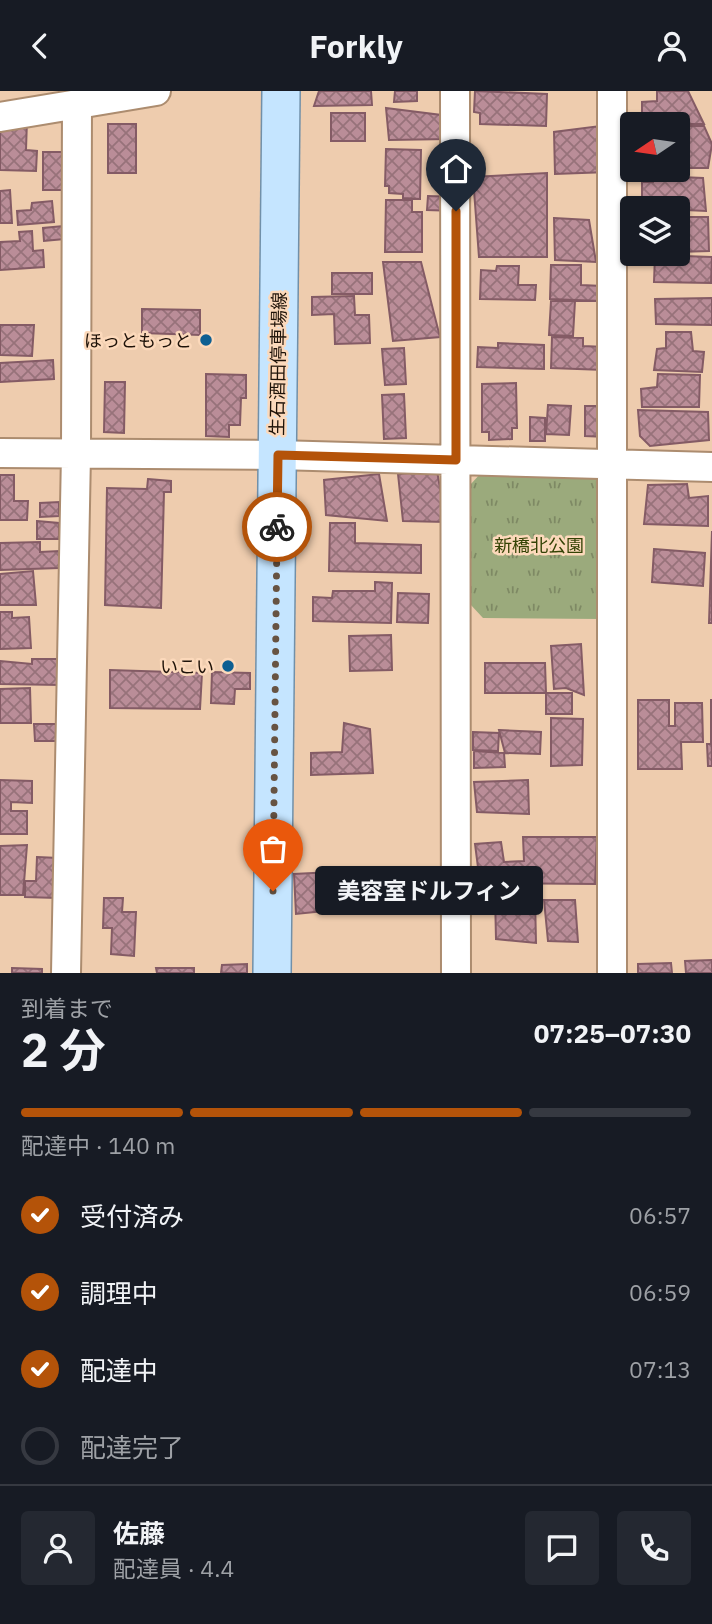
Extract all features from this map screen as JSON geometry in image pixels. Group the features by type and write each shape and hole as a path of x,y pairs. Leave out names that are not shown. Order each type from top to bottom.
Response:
{"main road":[{"name":"生石酒田停車場線","path":"272,973 281,91"}],"street":[{"path":"0,117 156,91"},
{"path":"455,91 456,973"},
{"path":"612,91 612,973"},
{"path":"66,973 76,454 77,104"},
{"path":"0,453 278,455 712,467"}],"green space":[{"name":"新橋北公園","path":"481,473 601,475 600,619 483,618 470,604 470,485"}],"building":[{"path":"319,91 371,91 372,105 314,106"},
{"path":"395,91 417,91 417,101 394,102"},
{"path":"475,91 547,94 546,126 480,124 480,113 474,112"},
{"path":"657,91 688,91 704,124 690,124 690,112 642,112 642,102 657,101"},
{"path":"386,108 449,116 449,139 389,140"},
{"path":"331,113 365,113 365,141 331,141"},
{"path":"0,120 27,120 26,150 37,151 36,171 0,170"},
{"path":"108,124 136,124 136,173 108,173"},
{"path":"600,126 608,172 555,174 554,132"},
{"path":"690,126 704,126 712,144 708,168 690,168"},
{"path":"386,149 421,150 420,199 403,198 403,194 389,193 389,186 385,186"},
{"path":"43,152 64,152 64,190 43,190"},
{"path":"547,173 547,257 479,257 473,177"},
{"path":"690,177 703,178 706,211 690,210 690,196 642,196 642,182 690,182"},
{"path":"10,190 12,223 0,223 0,191"},
{"path":"428,196 456,197 456,211 427,210"},
{"path":"386,200 412,200 412,212 422,212 422,252 385,252"},
{"path":"52,201 54,222 18,225 17,211 31,210 32,203"},
{"path":"690,217 708,217 709,251 690,252"},
{"path":"554,218 589,220 596,262 555,260"},
{"path":"63,226 64,239 44,241 43,228"},
{"path":"32,231 33,251 43,250 44,267 0,270 0,242 20,241 19,232"},
{"path":"690,256 712,257 711,283 654,282 655,266 690,266"},
{"path":"383,262 421,262 440,337 393,341"},
{"path":"551,265 581,265 581,285 602,286 601,301 550,299"},
{"path":"497,266 519,266 518,285 536,285 535,300 480,299 481,270 496,271"},
{"path":"332,273 372,273 372,294 332,294"},
{"path":"354,296 355,315 369,315 370,343 335,344 334,314 312,315 312,297"},
{"path":"712,298 712,325 656,324 655,299"},
{"path":"551,301 575,301 573,336 549,335"},
{"path":"142,309 200,310 200,335 142,333"},
{"path":"0,325 34,325 32,356 0,355"},
{"path":"666,332 691,332 693,351 704,352 702,372 654,370 657,349 666,348"},
{"path":"552,337 583,338 583,346 605,347 604,370 551,368"},
{"path":"498,343 544,345 544,369 477,367 478,347 498,348"},
{"path":"404,348 406,384 385,385 382,349"},
{"path":"53,360 54,379 0,382 0,363"},
{"path":"206,374 246,375 246,398 241,398 240,425 229,425 229,437 206,436"},
{"path":"658,374 700,375 699,407 642,407 641,389 657,387"},
{"path":"105,382 125,382 124,433 104,432"},
{"path":"516,383 517,428 512,428 512,439 489,440 489,432 482,432 482,384"},
{"path":"404,394 406,438 384,439 382,395"},
{"path":"548,405 571,406 569,435 546,434"},
{"path":"585,406 607,406 607,437 585,436"},
{"path":"638,410 708,412 709,440 650,446 640,436"},
{"path":"530,417 545,418 545,441 530,441"},
{"path":"437,471 446,522 403,521 398,474"},
{"path":"379,474 387,521 326,515 324,480"},
{"path":"0,475 14,475 14,501 28,501 27,520 0,520"},
{"path":"148,479 171,481 171,492 164,492 161,608 105,605 107,488 147,489"},
{"path":"687,484 689,498 708,496 708,526 644,524 648,485"},
{"path":"59,502 59,516 40,517 40,503"},
{"path":"37,521 59,523 59,539 37,539"},
{"path":"330,523 355,523 355,543 421,545 421,573 329,571"},
{"path":"712,531 712,623 709,623"},
{"path":"40,542 40,552 59,551 59,568 0,570 0,543"},
{"path":"654,549 705,553 703,586 652,582"},
{"path":"33,571 36,605 0,605 0,574"},
{"path":"375,582 392,583 391,623 313,621 313,597 332,598 333,591 375,591"},
{"path":"398,593 429,594 428,623 397,622"},
{"path":"0,612 12,612 12,618 29,617 31,648 0,649"},
{"path":"391,635 392,670 350,671 349,636"},
{"path":"581,644 584,695 566,688 554,689 551,646"},
{"path":"32,659 60,659 60,685 0,684 0,661 32,664"},
{"path":"485,663 545,663 546,693 485,693"},
{"path":"110,670 202,673 200,709 110,708"},
{"path":"212,672 250,673 250,689 235,689 234,704 211,703"},
{"path":"30,688 31,723 0,723 0,689"},
{"path":"546,693 572,693 572,714 546,714"},
{"path":"711,699 712,766 708,766 707,744 711,744"},
{"path":"638,700 669,700 669,726 675,726 675,703 702,703 703,742 681,742 682,769 638,769"},
{"path":"551,718 583,719 582,765 551,766"},
{"path":"344,723 370,729 373,773 311,775 311,753 342,752"},
{"path":"34,724 58,724 58,741 35,741"},
{"path":"499,730 541,732 540,754 505,753"},
{"path":"473,732 499,733 498,751 473,750"},
{"path":"474,751 504,753 505,767 474,768"},
{"path":"0,780 32,781 32,803 11,802 11,811 27,811 27,834 0,834"},
{"path":"528,780 529,814 477,812 474,782"},
{"path":"523,837 597,837 595,884 480,883 475,844 501,842 504,862 524,861"},
{"path":"27,845 23,895 0,895 0,846"},
{"path":"37,857 58,858 57,898 25,897 25,881 36,881"},
{"path":"380,868 415,872 413,907 380,907"},
{"path":"332,872 334,910 296,914 294,874"},
{"path":"495,895 535,897 536,943 496,939"},
{"path":"104,898 123,898 122,912 136,912 134,956 111,954 112,928 103,928"},
{"path":"544,900 575,900 578,942 548,941"},
{"path":"712,960 712,973 686,973 685,961"},
{"path":"671,963 672,973 638,973 638,964"},
{"path":"247,964 247,973 221,973 222,965"},
{"path":"12,968 42,969 42,973 12,973"},
{"path":"156,968 194,968 194,973 157,973"}],"way so far":[{"path":"273,891 277,527"}],"place":[{"name":"ほっともっと","path":"206,340"},
{"name":"いこい","path":"228,666"},
{"name":"美容室ドルフィン","path":"273,891"}],"route":[{"path":"277,527 278,455 456,460 456,211"}]}
